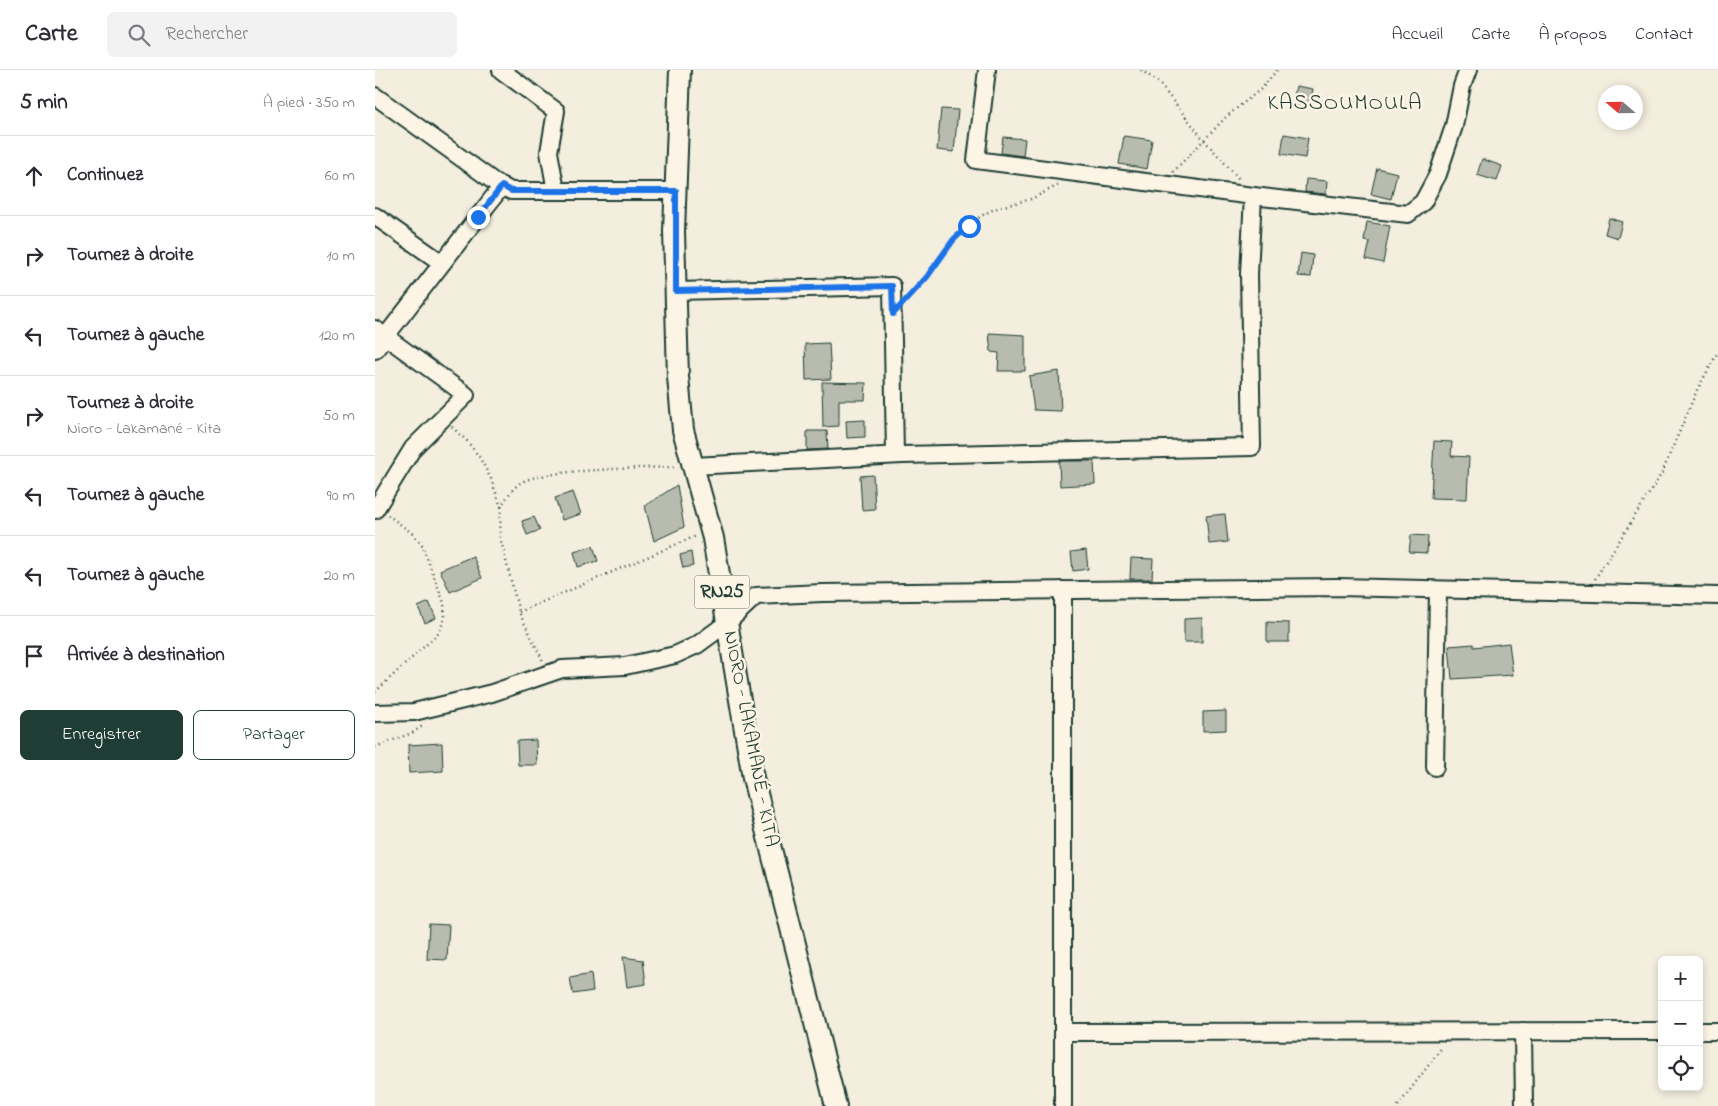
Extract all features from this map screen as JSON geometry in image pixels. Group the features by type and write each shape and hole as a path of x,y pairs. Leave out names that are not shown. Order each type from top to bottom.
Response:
{"main road":[{"name":"NIORO - LAKAMANÉ - KITA","path":"680,70 676,191 676,291 678,377 683,430 711,529 753,778 836,1106"}],"street":[{"path":"501,70 556,110 549,152 556,191"},
{"path":"987,70 976,160 1408,214 1423,202 1438,174 1454,126 1462,86 1469,70"},
{"path":"375,96 511,191 676,191"},
{"path":"375,350 380,333 442,263 502,186"},
{"path":"693,466 895,455 1252,447 1249,274 1253,196"},
{"path":"375,216 442,263"},
{"path":"676,291 892,286 895,455"},
{"path":"376,508 413,448 466,395 380,333"},
{"path":"375,712 414,712 492,693 562,669 625,666 675,655 697,645 727,623 756,596 1338,587 1718,596"},
{"path":"1063,590 1063,1106"},
{"path":"1435,767 1438,590"},
{"path":"1523,1031 1524,1106"},
{"path":"1063,1032 1658,1031"},
{"path":"1703,1031 1718,1031"}],"path":[{"path":"1141,70 1158,82 1203,140 1253,196"},
{"path":"1162,184 1226,117 1255,95 1277,70"},
{"path":"893,314 927,277 954,239 969,226 990,211 1031,198 1079,174"},
{"path":"1586,593 1662,472 1697,390 1718,352"},
{"path":"442,419 467,441 480,458 491,479 501,507 500,537 519,612 549,673"},
{"path":"501,507 508,495 521,482 543,475 693,466"},
{"path":"375,692 439,633 445,617 444,603 422,545 412,533 376,508"},
{"path":"519,612 711,529"},
{"path":"1398,1106 1455,1031"}],"building":[{"path":"1296,86 1313,89 1310,107 1293,104"},
{"path":"941,109 958,110 954,152 937,150"},
{"path":"1284,134 1308,138 1305,158 1281,154"},
{"path":"1124,136 1152,140 1147,169 1119,164"},
{"path":"1003,137 1025,139 1023,156 1001,153"},
{"path":"1482,159 1502,166 1497,181 1477,175"},
{"path":"1377,168 1397,173 1391,199 1371,194"},
{"path":"1306,179 1327,181 1326,194 1305,192"},
{"path":"1609,218 1622,222 1618,238 1605,234"},
{"path":"1367,222 1390,226 1383,263 1366,259 1370,242 1364,241"},
{"path":"1301,253 1313,255 1311,277 1298,276"},
{"path":"989,333 1025,335 1025,371 998,371 999,353 991,352"},
{"path":"829,343 831,379 806,380 805,344"},
{"path":"1059,371 1061,411 1034,410 1029,376"},
{"path":"822,382 866,383 865,400 839,400 839,426 823,427"},
{"path":"865,420 865,437 847,438 846,421"},
{"path":"807,431 827,431 828,449 807,450"},
{"path":"1434,441 1452,442 1451,456 1469,457 1467,499 1431,498"},
{"path":"1059,461 1094,461 1095,484 1060,486"},
{"path":"873,475 875,509 862,510 860,476"},
{"path":"677,485 684,527 654,541 645,506"},
{"path":"573,492 581,514 562,520 555,498"},
{"path":"1225,514 1228,542 1209,544 1206,516"},
{"path":"534,517 540,530 527,535 522,521"},
{"path":"1411,535 1428,536 1427,553 1409,552"},
{"path":"593,546 598,561 578,567 574,552"},
{"path":"1086,550 1088,569 1073,571 1071,552"},
{"path":"691,552 693,566 683,568 680,555"},
{"path":"473,556 482,578 450,592 440,570"},
{"path":"1131,558 1153,559 1152,579 1130,579"},
{"path":"429,602 436,618 425,623 418,607"},
{"path":"1202,618 1202,642 1184,642 1184,619"},
{"path":"1267,622 1289,623 1289,642 1267,642"},
{"path":"1509,643 1513,675 1452,679 1449,646 1474,644 1474,647"},
{"path":"1226,711 1226,730 1203,731 1203,712"},
{"path":"536,740 537,765 518,765 517,741"},
{"path":"442,743 443,771 409,773 408,745"},
{"path":"429,924 449,925 447,960 427,959"},
{"path":"623,957 643,960 646,984 627,987"},
{"path":"591,974 593,991 573,994 570,978"}],"district":[{"name":"KASSOUMOULA","path":"1345,104"}],"route":[{"path":"478,217 502,186 511,191 676,191 674,231 676,291 892,286 893,314 927,277 954,239 969,226"}]}
